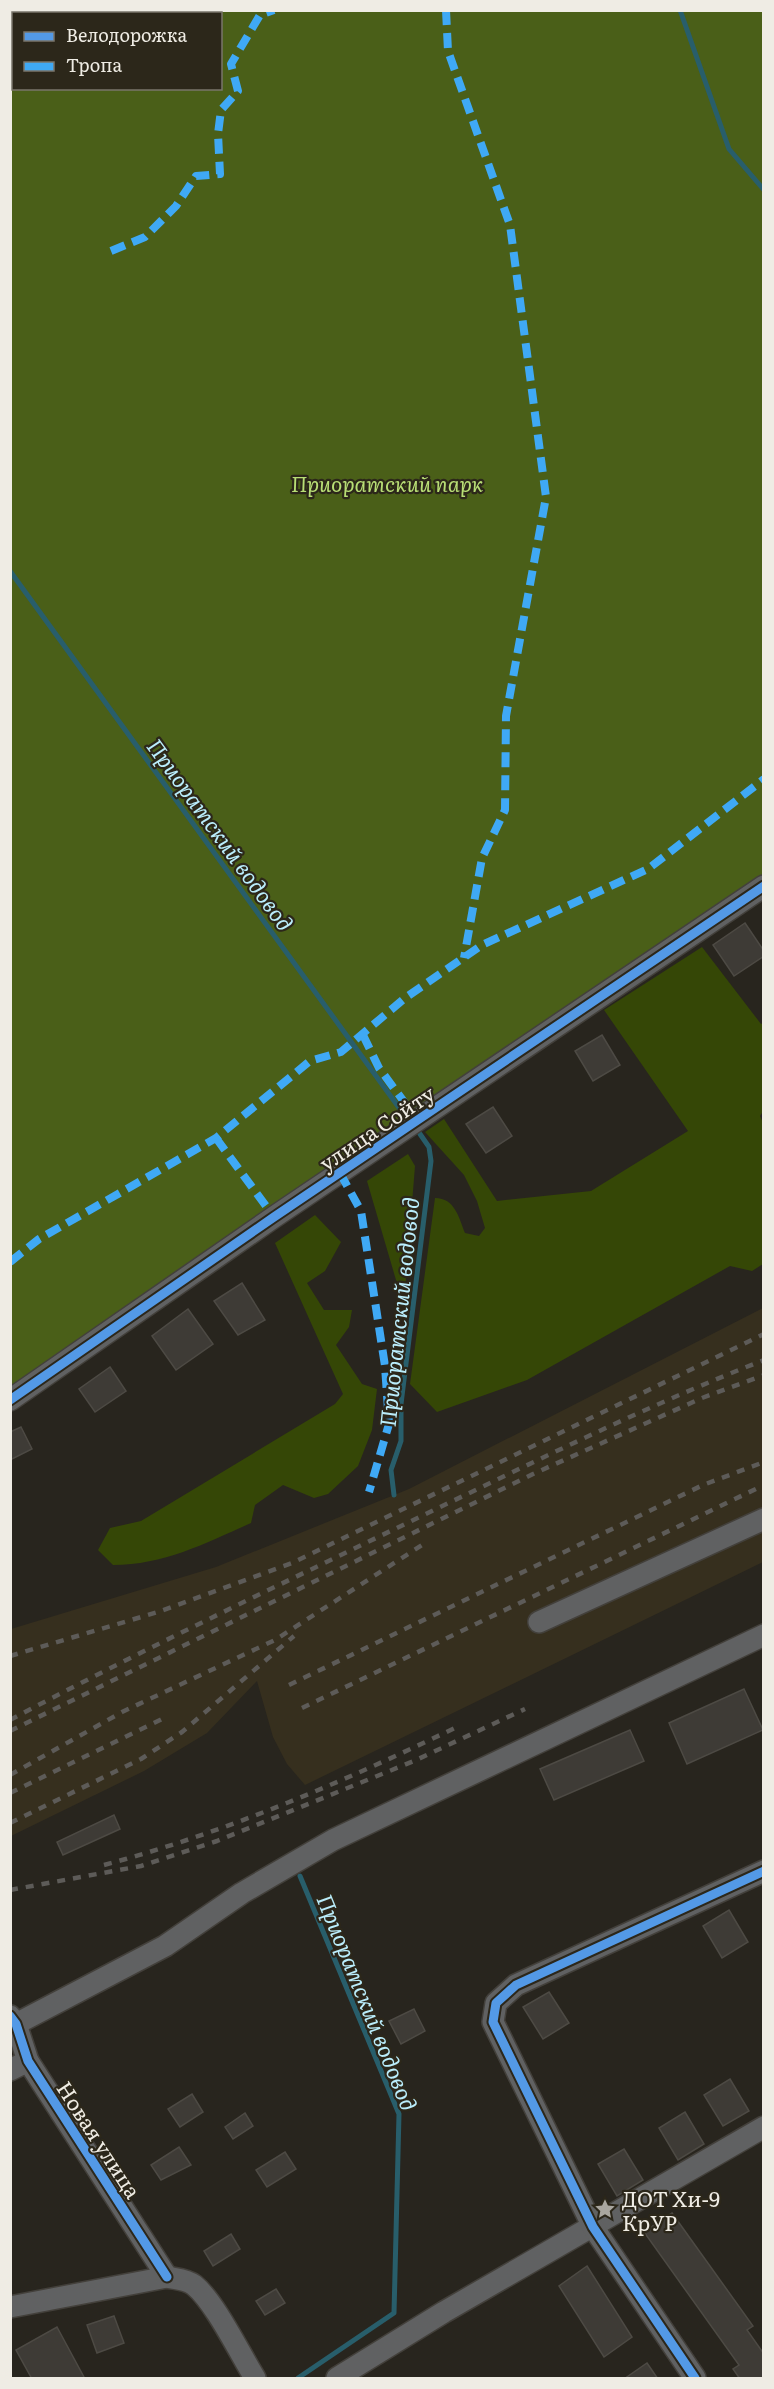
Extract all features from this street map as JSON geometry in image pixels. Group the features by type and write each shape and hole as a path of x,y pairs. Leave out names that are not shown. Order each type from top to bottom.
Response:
{"street":[{"name":"улица Сойту","path":"10,1400 274,1217 764,886"},
{"path":"539,1622 764,1519"},
{"path":"13,2020 165,1946 242,1893 333,1840 764,1635"},
{"path":"695,2379 593,2227 493,2022 496,2003 516,1985 764,1870"},
{"name":"Новая улица","path":"13,2020 19,2065 167,2277"},
{"path":"337,2379 444,2312 764,2127"},
{"path":"10,2307 167,2277 183,2280 194,2285 208,2303 255,2379"}],"shaded area":[{"path":"763,1308 763,1562 305,1785 287,1764 273,1737 257,1681 207,1733 144,1771 11,1836 11,1629 216,1567 409,1489"}],"green space":[{"name":"Приоратский парк","path":"11,11 763,11 763,876 11,1390"},
{"path":"702,947 761,1024 763,1023 764,1110 760,1116 764,1125 763,1264 752,1271 730,1266 527,1380 437,1412 410,1384 435,1198 452,1205 465,1233 479,1236 485,1228 477,1201 464,1175 425,1132 444,1119 497,1201 591,1191 688,1131 604,1010"},
{"path":"408,1154 415,1166 405,1291 396,1280 367,1181"},
{"path":"315,1215 341,1242 325,1271 307,1283 324,1310 352,1310 349,1327 336,1345 362,1384 377,1389 372,1430 358,1466 328,1494 314,1498 283,1485 255,1505 251,1523 184,1552 150,1561 113,1565 98,1550 110,1528 141,1521 335,1404 343,1394 275,1243"}],"building":[{"path":"745,923 764,951 764,956 734,976 713,945"},
{"path":"602,1035 620,1065 593,1081 575,1051"},
{"path":"493,1107 512,1136 486,1153 466,1124"},
{"path":"242,1283 265,1320 238,1335 214,1301"},
{"path":"188,1309 213,1344 176,1370 152,1336"},
{"path":"110,1367 126,1391 95,1412 79,1389"},
{"path":"21,1427 32,1449 10,1460 10,1432"},
{"path":"744,1689 763,1730 687,1764 669,1723"},
{"path":"630,1730 644,1761 554,1800 540,1769"},
{"path":"114,1815 120,1829 63,1855 57,1842"},
{"path":"729,1910 748,1942 722,1958 703,1926"},
{"path":"549,1992 569,2023 543,2039 523,2007"},
{"path":"414,2009 425,2031 401,2044 389,2021"},
{"path":"730,2079 749,2111 723,2126 704,2095"},
{"path":"192,2094 203,2112 180,2127 168,2109"},
{"path":"685,2112 704,2144 678,2160 659,2128"},
{"path":"245,2113 253,2126 233,2139 225,2127"},
{"path":"179,2147 191,2165 161,2180 151,2165"},
{"path":"624,2149 643,2180 617,2196 598,2164"},
{"path":"285,2152 296,2169 267,2187 256,2170"},
{"path":"672,2213 753,2326 747,2330 764,2354 764,2379 740,2379 733,2369 739,2365 644,2232"},
{"path":"231,2234 240,2249 213,2266 204,2251"},
{"path":"587,2266 632,2337 604,2357 559,2286"},
{"path":"276,2289 285,2303 265,2315 256,2301"},
{"path":"114,2316 124,2343 97,2353 87,2325"},
{"path":"57,2327 85,2379 32,2379 16,2350"},
{"path":"647,2363 658,2379 624,2379"}],"waterway":[{"path":"680,10 729,149 764,190"},
{"name":"Приоратский водовод","path":"10,571 405,1116"},
{"name":"Приоратский водовод","path":"394,1495 391,1470 401,1441 401,1404 431,1161 429,1147 420,1134"},
{"name":"Приоратский водовод","path":"298,2378 394,2313 399,2114 300,1876"}],"railway":[{"path":"10,1656 158,1612 292,1563 764,1334"},
{"path":"10,1720 207,1620 538,1460 718,1378 764,1360"},
{"path":"10,1731 533,1474 702,1398 764,1375"},
{"path":"289,1685 703,1485 764,1462"},
{"path":"302,1708 764,1485"},
{"path":"10,1775 122,1712 275,1640 422,1545"},
{"path":"10,1823 141,1759 182,1732 294,1636"},
{"path":"10,1890 141,1866 217,1841 414,1761 525,1709"},
{"path":"10,1793 162,1719"},
{"path":"104,1865 195,1837 285,1804 459,1726"}],"marked path":[{"path":"111,251 145,237 176,206 196,176 220,174 218,134 221,110 238,91 231,64 260,15 274,10"},
{"path":"446,10 448,51 510,225 546,497 506,716 505,810 482,858 464,958"},
{"path":"10,1262 39,1239 216,1138 310,1061 341,1052 405,998 482,945 648,869 764,779"},
{"path":"363,1035 379,1068 419,1122"},
{"path":"216,1138 274,1217"},
{"path":"340,1173 361,1211 385,1366 389,1424 369,1492"}],"cycle path":[{"path":"10,1400 274,1217 764,886"},
{"path":"695,2378 593,2227 493,2022 496,2003 516,1985 764,1871"},
{"path":"10,2016 16,2024 28,2061 167,2277"}],"place":[{"name":"ДОТ Хи-9 КрУР","path":"605,2209"}]}
